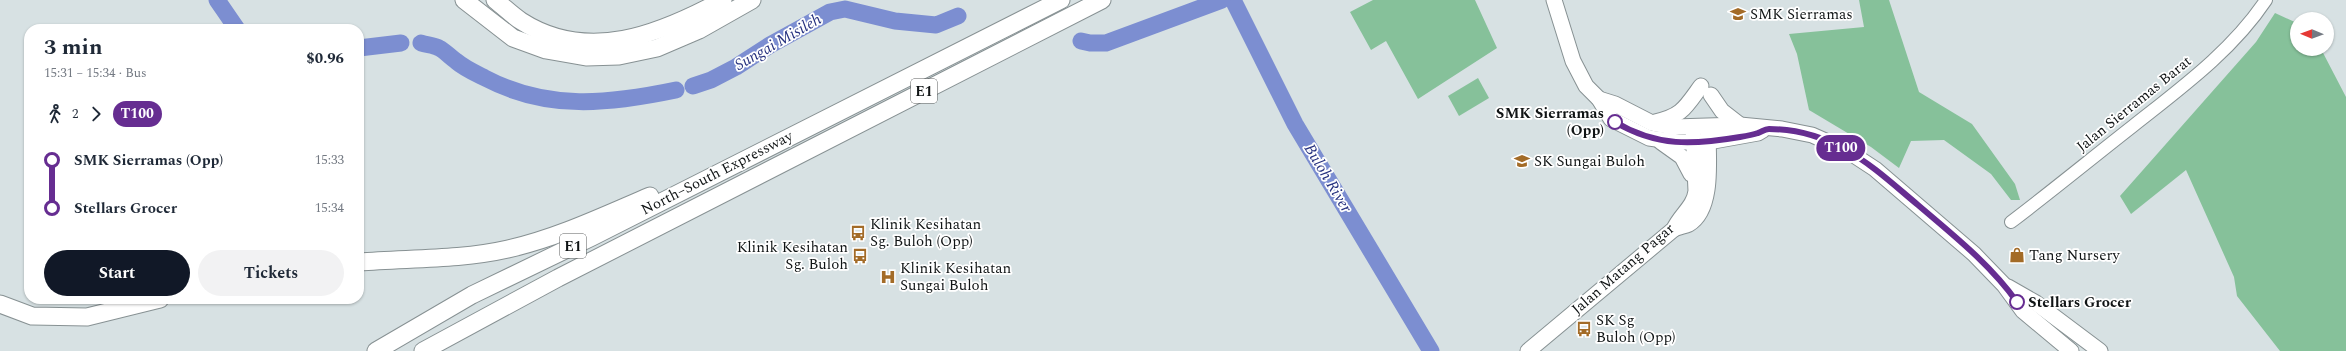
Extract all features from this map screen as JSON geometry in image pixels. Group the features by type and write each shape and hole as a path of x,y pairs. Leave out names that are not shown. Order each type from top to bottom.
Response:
{"highway":[{"path":"464,0 513,38 546,50 586,57 619,56 657,48 698,30 752,0"},
{"path":"495,0 522,21 554,36 583,43 635,38 686,20 722,0"},
{"name":"North–South Expressway","path":"376,351 472,295 1061,0"},
{"name":"North–South Expressway","path":"430,349 565,275 1102,0"},
{"path":"366,261 460,256 506,250 550,238 772,146"},
{"path":"0,304 32,316 87,317 140,304"}],"main road":[{"path":"1554,0 1573,61 1586,86 1599,99 1611,119 1628,130 1659,140 1700,143 1758,133 1766,129"},
{"path":"1652,123 1673,118 1706,91 1722,112 1740,125"},
{"path":"1599,99 1615,104 1652,123 1674,128 1740,125 1766,129 1782,129 1812,135 1846,150 1875,169 1974,254 2004,285 2023,311 2071,351"},
{"path":"1674,229 1689,223 1705,203 1700,127"},
{"path":"1659,140 1682,157 1690,168 1696,191"},
{"name":"Jalan Matang Pagar","path":"1528,351 1674,229 1679,218 1695,200 1700,143"},
{"path":"2004,285 2036,303 2100,351"},
{"path":"2065,326 2080,345 2089,351"}],"street":[{"name":"Jalan Sierramas Barat","path":"2011,222 2168,98 2236,41 2251,23 2266,0"}],"green space":[{"path":"1373,0 1475,0 1497,48 1418,99 1386,41 1371,50 1350,12"},
{"path":"1859,0 1889,0 1919,92 1972,124 2015,184 2020,200 2011,200 1991,174 1944,140 1911,141 1899,168 1871,147 1809,110 1797,54 1789,34 1864,27"},
{"path":"2275,13 2290,20 2290,56 2325,56 2346,97 2346,351 2280,351 2237,296 2234,277 2186,170 2131,214 2120,196 2256,42"},
{"path":"1478,78 1489,98 1459,116 1448,96"}],"waterway":[{"name":"Sungai Misileh","path":"217,0 234,24"},
{"name":"Sungai Misileh","path":"1081,41 1090,43 1106,43 1222,0"},
{"name":"Buloh River","path":"1233,0 1295,124 1431,351"},
{"name":"Sungai Misileh","path":"693,86 711,80 736,67 770,45 830,12 845,9 895,21 936,25 958,16"},
{"name":"Sungai Misileh","path":"364,47 401,43"},
{"name":"Sungai Misileh","path":"421,43 439,48 462,66 485,78 509,89 532,96 579,102 627,99 676,90"}],"bus line":[{"name":"T100","path":"1615,122 1628,130 1649,138 1693,143 1708,142 1758,133 1766,129 1782,129 1812,135 1846,150 1875,169 1974,254 2004,285 2017,302"}],"place":[{"name":"SMK Sierramas","path":"1738,14"},
{"name":"SMK Sierramas (Opp)","path":"1615,122"},
{"name":"SK Sungai Buloh","path":"1522,161"},
{"name":"Klinik Kesihatan Sg. Buloh (Opp)","path":"858,233"},
{"name":"Tang Nursery","path":"2017,255"},
{"name":"Klinik Kesihatan Sg. Buloh","path":"860,256"},
{"name":"Klinik Kesihatan Sungai Buloh","path":"888,277"},
{"name":"Stellars Grocer","path":"2017,302"},
{"name":"SK Sg Buloh (Opp)","path":"1584,329"}]}
